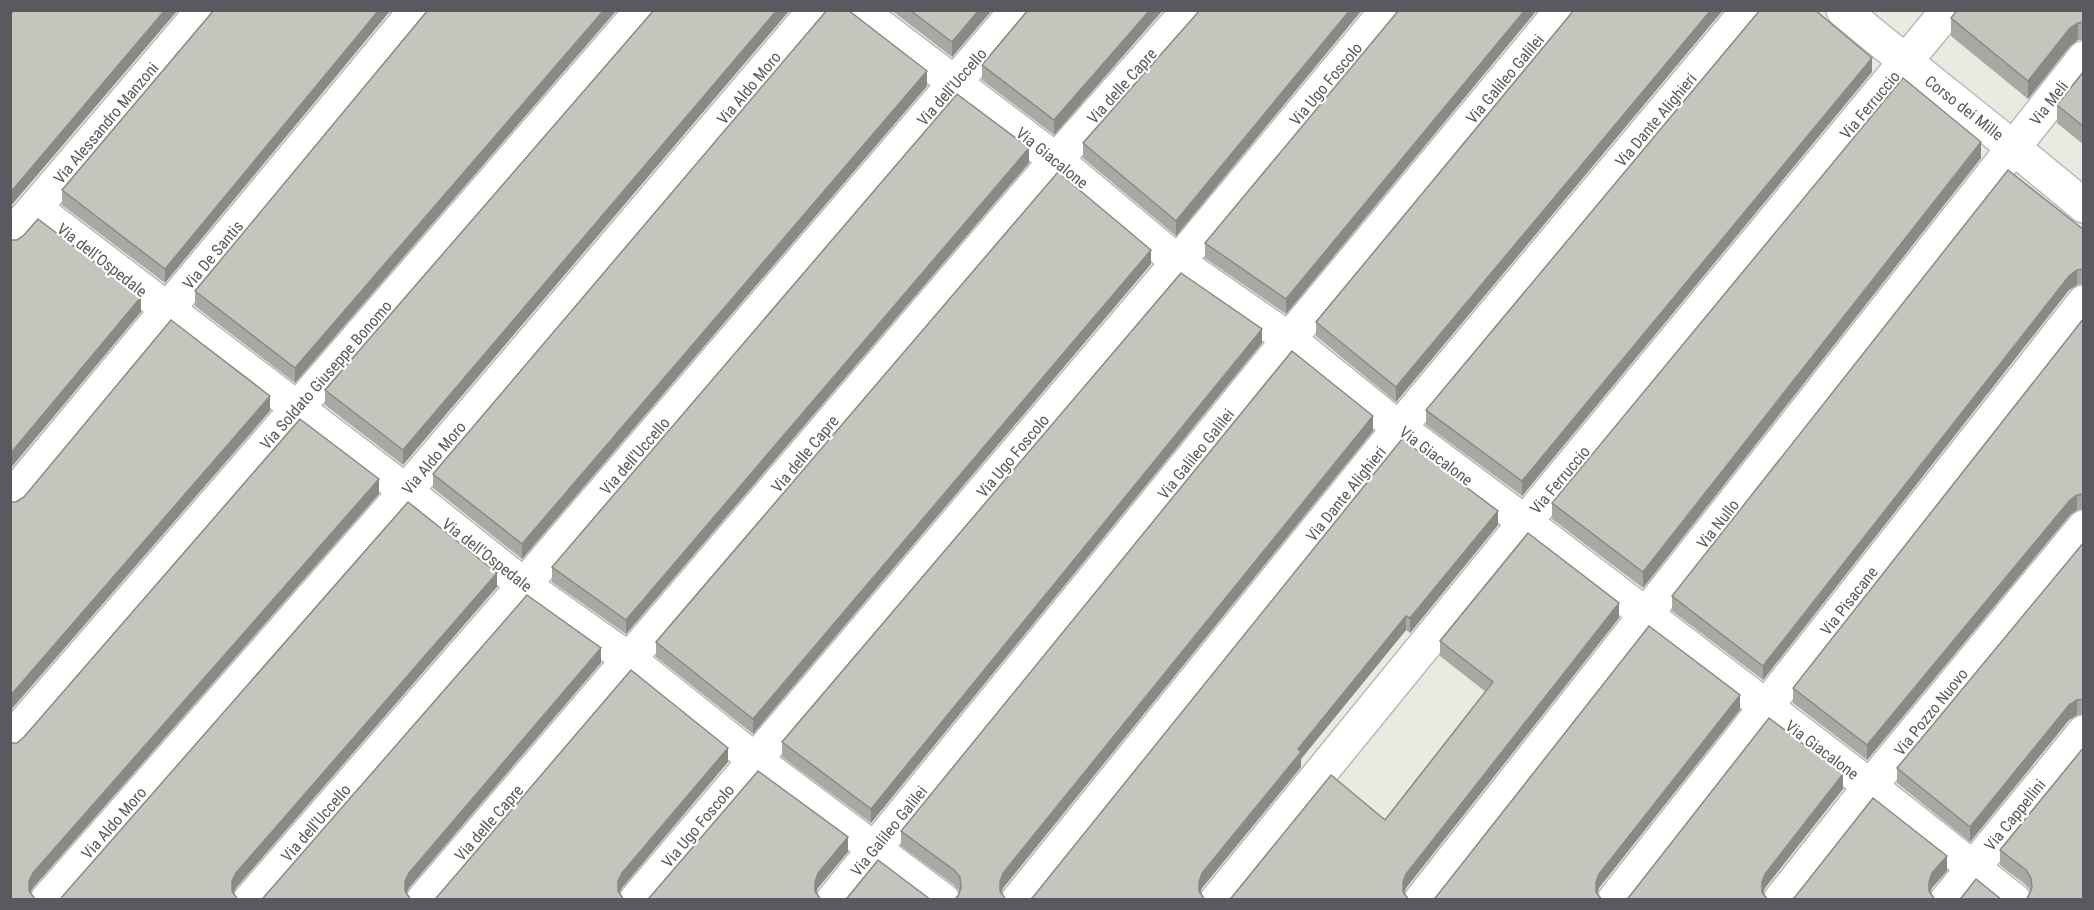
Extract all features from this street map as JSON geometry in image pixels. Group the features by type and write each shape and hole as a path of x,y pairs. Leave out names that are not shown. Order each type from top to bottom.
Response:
{"street":[{"name":"Via Alessandro Manzoni","path":"10,237 203,10"},
{"name":"Via De Santis","path":"10,499 416,10"},
{"name":"Via Soldato Giuseppe Bonomo","path":"10,740 642,10"},
{"name":"Via Aldo Moro","path":"47,900 406,491 815,10"},
{"name":"Via Giacalone","path":"859,10 1056,160 1178,262 1289,339 1399,429 1525,522 1870,786 2014,900"},
{"name":"Via dell'Uccello","path":"250,900 524,585 1017,10"},
{"name":"Via delle Capre","path":"423,900 1056,160 1188,10"},
{"name":"Via Ugo Foscolo","path":"636,900 1178,262 1387,10"},
{"name":"Via Galileo Galilei","path":"833,900 1289,339 1562,10"},
{"name":"Via Dante Alighieri","path":"1018,900 1399,429 1748,10"},
{"name":"Corso dei Mille","path":"1843,10 1905,62 2015,147 2084,206"},
{"name":"Via Ferruccio","path":"1217,900 1525,522 1948,10"},
{"name":"Via Meli","path":"2015,147 2084,58"},
{"name":"Via Nullo","path":"1421,900 2015,147"},
{"name":"Via dell'Ospedale","path":"35,208 406,491 524,585 630,660 754,759 943,900"},
{"name":"Via Pisacane","path":"1614,900 2084,302"},
{"name":"Via Pozzo Nuovo","path":"1780,900 1870,786 2084,526"},
{"name":"Via Cappellini","path":"1947,900 2084,732"}],"building":[{"path":"14,10 165,10 10,193 10,15"},
{"path":"214,10 379,10 165,269 62,190"},
{"path":"428,10 604,10 295,368 195,291"},
{"path":"654,10 777,10 403,450 325,390"},
{"path":"827,10 848,10 927,71 522,544 433,474"},
{"path":"910,10 979,10 952,42"},
{"path":"1028,10 1150,10 1054,120 982,65"},
{"path":"1200,10 1350,10 1176,221 1083,143"},
{"path":"1399,10 1525,10 1286,299 1205,243"},
{"path":"1574,10 1711,10 1396,387 1316,322"},
{"path":"1760,10 1815,10 1872,58 1522,481 1426,410"},
{"path":"1957,10 2084,10 2084,22 2070,28 2028,81 1951,18"},
{"path":"2084,71 2084,127 2057,105"},
{"path":"1903,78 1981,142 1643,572 1552,503"},
{"path":"957,94 1029,148 626,620 552,567"},
{"path":"2008,170 2084,230 2084,269 2077,270 2069,276 1763,666 1672,596"},
{"path":"1058,172 1151,250 753,719 656,642"},
{"path":"38,219 141,297 10,454 10,240 17,240 24,235"},
{"path":"1181,273 1262,329 871,809 782,742"},
{"path":"2084,318 2084,494 2077,495 2070,500 1867,745 1793,688"},
{"path":"171,320 270,396 10,696 10,502 16,502 24,497"},
{"path":"1292,351 1373,416 1003,873 1000,891 1006,900 954,900 961,888 960,877 954,870 901,831"},
{"path":"300,419 379,479 33,873 29,881 29,891 36,900 10,900 10,743 17,743 24,737"},
{"path":"1402,439 1498,511 1410,618 1406,616 1298,749 1301,752 1202,873 1199,891 1205,900 1029,900 1033,897"},
{"path":"408,502 497,573 236,873 232,881 232,891 238,900 58,900 61,898"},
{"path":"1528,533 1619,603 1406,874 1403,892 1409,900 1228,900 1331,775 1385,820 1493,682 1440,641"},
{"path":"2084,542 2084,699 2069,705 1970,827 1897,768"},
{"path":"527,595 601,648 409,873 405,881 405,891 411,900 261,900 264,897"},
{"path":"1649,626 1740,695 1599,874 1596,892 1602,900 1432,900 1436,897"},
{"path":"631,670 728,748 622,873 618,881 618,891 624,900 434,900 437,897"},
{"path":"1769,718 1843,774 1765,874 1762,892 1768,900 1625,900 1629,897"},
{"path":"2084,747 2084,900 2025,900 2032,888 2031,878 2026,870 2000,850"},
{"path":"758,771 848,837 818,873 815,891 821,900 647,900 650,897"},
{"path":"1873,798 1947,856 1932,873 1929,882 1929,891 1935,900 1791,900 1795,897"},
{"path":"878,860 931,900 844,900"},
{"path":"1976,879 2002,900 1958,900"}]}
